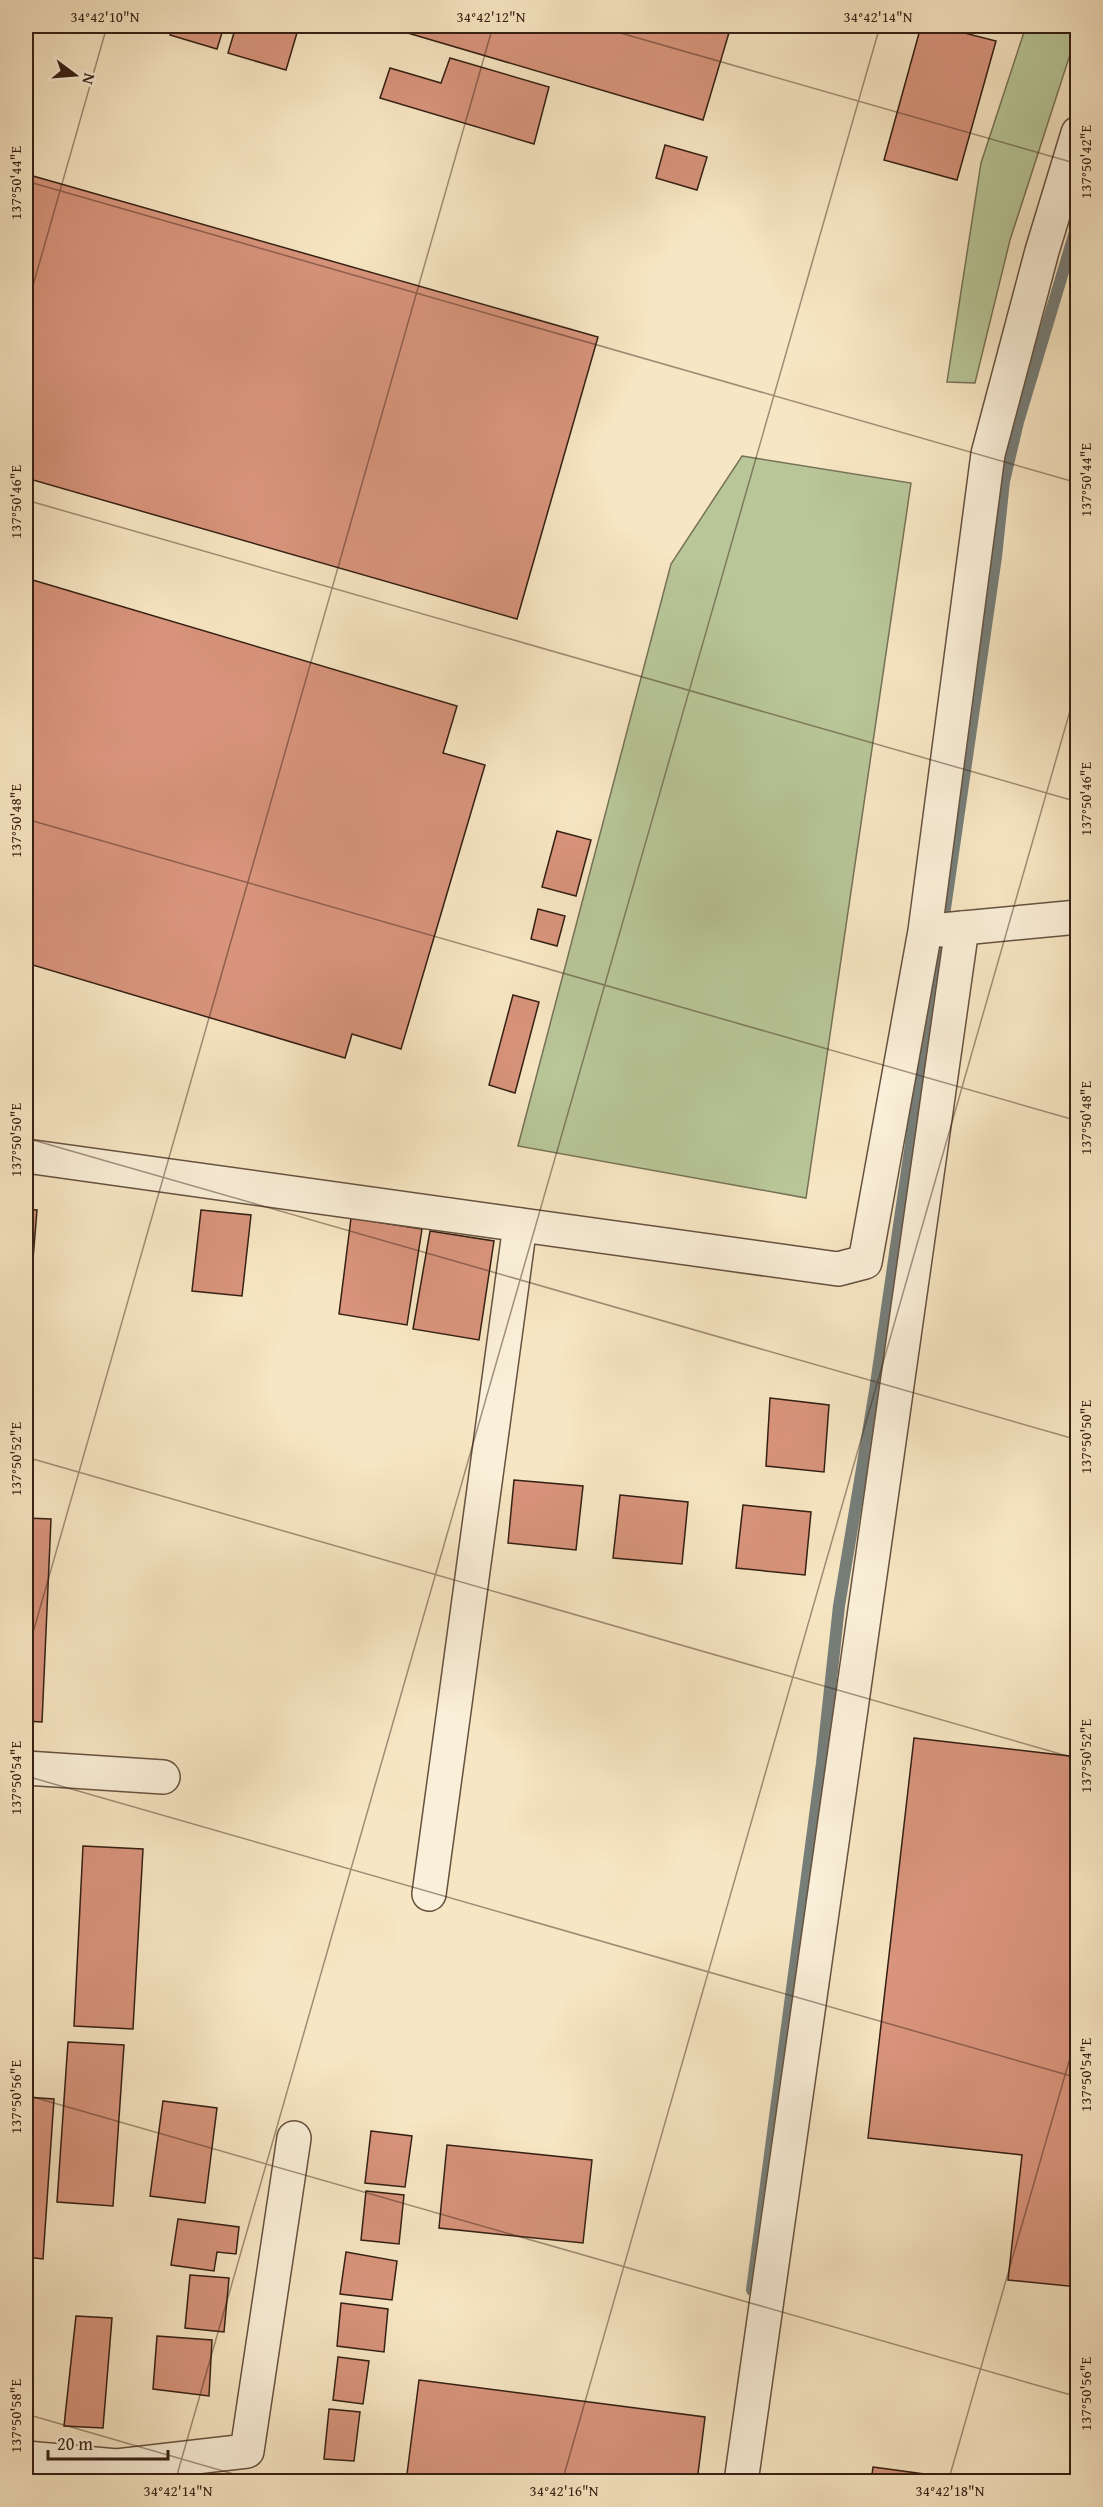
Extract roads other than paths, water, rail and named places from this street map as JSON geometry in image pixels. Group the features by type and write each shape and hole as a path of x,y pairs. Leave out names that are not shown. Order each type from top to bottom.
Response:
{"street":[{"path":"26,1156 838,1269 865,1262 925,931 988,454 1042,251 1077,133"},
{"path":"925,931 1077,917"},
{"path":"741,2481 963,928"},
{"path":"429,1894 520,1225"},
{"path":"26,1768 163,1777"},
{"path":"26,2458 117,2466 247,2451 294,2138"}],"waterway":[{"path":"752,2290 822,1763 839,1606 875,1391 996,557 1004,481 1018,422 1078,222"}]}
